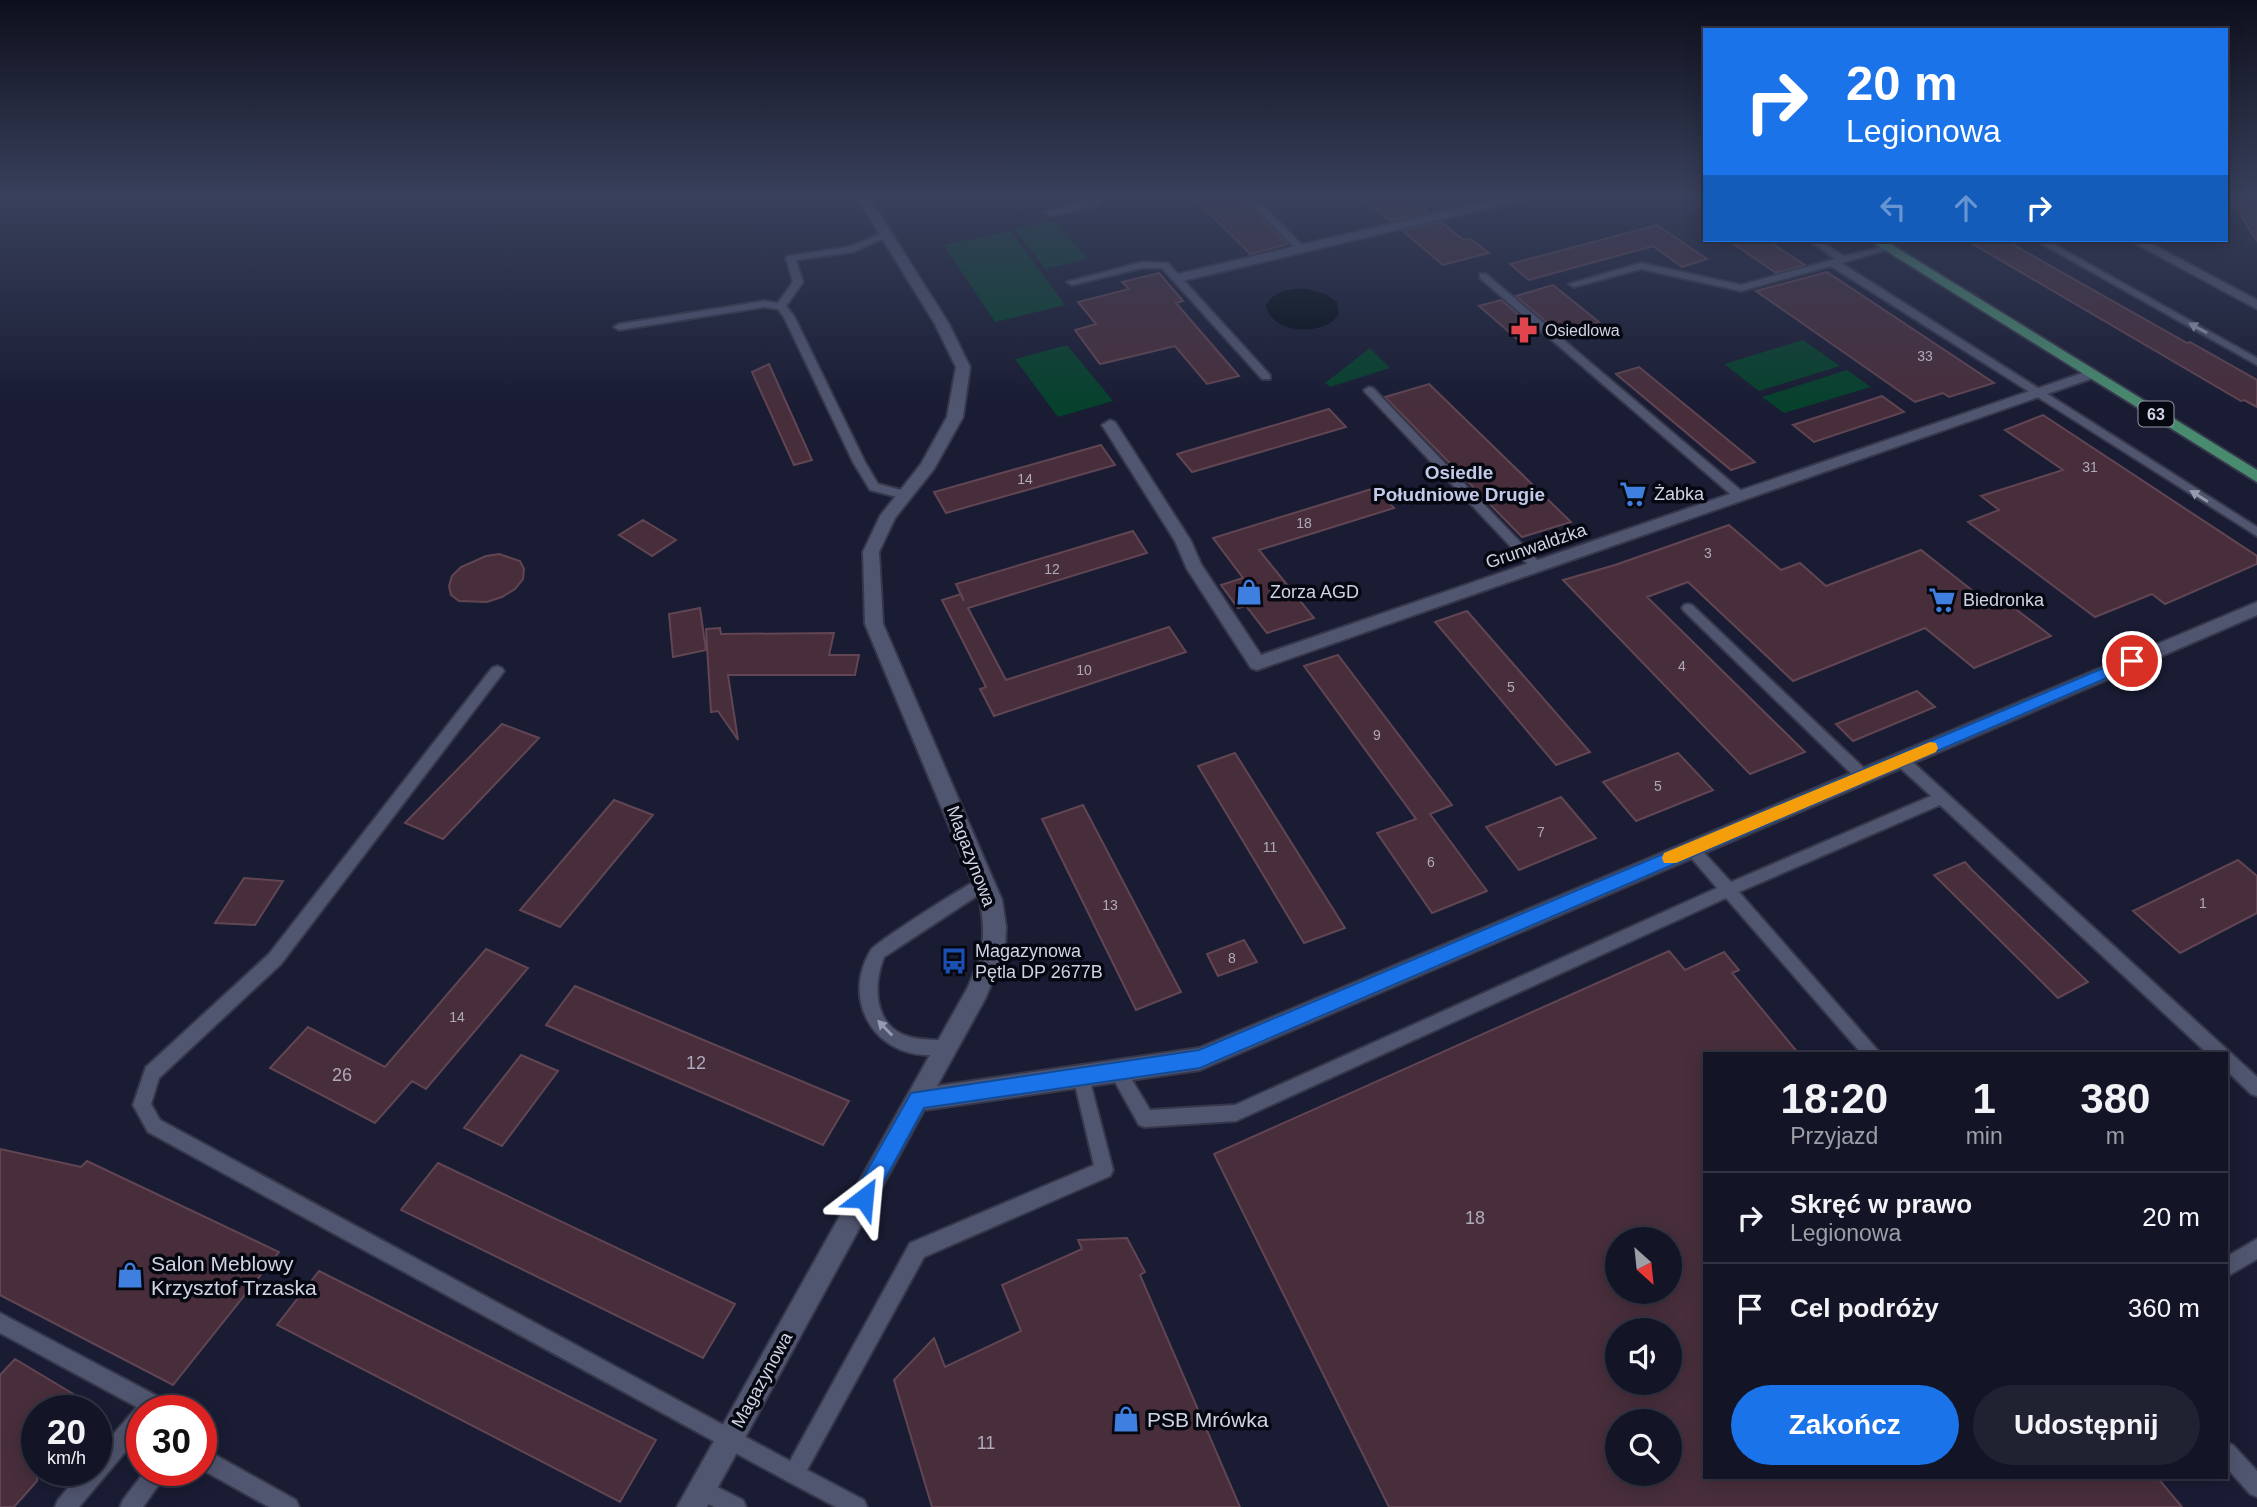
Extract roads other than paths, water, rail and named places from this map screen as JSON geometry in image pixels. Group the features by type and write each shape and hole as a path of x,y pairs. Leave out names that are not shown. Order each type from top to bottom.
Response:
{"main road":[{"name":"63","path":"1918,266 2257,477"}],"street":[{"name":"Magazynowa","path":"696,1498 947,1048 977,992 994,952 995,927 991,900 874,624 871,552 888,516 928,466 955,417 963,367 942,324 906,266"},
{"path":"1178,278 1226,266"},
{"path":"2184,266 2257,305"},
{"name":"Grunwaldzka","path":"1110,425 1183,541 1193,565 1257,663 2091,374"},
{"path":"918,1100 1200,1059 2257,608"}],"lane":[{"path":"780,306 798,282 794,266"},
{"path":"1072,282 1138,266"},
{"path":"1166,266 1266,377"},
{"path":"1574,284 1641,266"},
{"path":"1643,266 1741,288 1823,266"},
{"path":"1846,266 2037,393 2257,532"},
{"path":"2087,266 2257,362"},
{"path":"1483,276 1740,496"},
{"path":"619,327 764,304 780,306 789,316 859,462 874,487 905,495"},
{"path":"1369,390 1536,566"},
{"path":"1688,608 1863,776"},
{"path":"497,671 275,959 152,1073 142,1105 154,1126 188,1146 857,1507"},
{"path":"1900,760 2218,1052"},
{"path":"1117,1071 1145,1119 1236,1113 1728,890 1941,798"},
{"path":"1692,849 1871,1052"},
{"path":"947,1048 914,1046 899,1041 882,1028 871,1010 866,991 869,971 878,952 984,883"},
{"path":"2228,1061 2257,1088"},
{"path":"794,1474 917,1250 1104,1170 1081,1076"},
{"path":"2228,1267 2257,1248"},
{"path":"0,1323 135,1395"},
{"path":"112,1451 126,1435"},
{"path":"2228,1454 2257,1487"},
{"path":"217,1466 289,1507"},
{"path":"65,1507 83,1486"},
{"path":"130,1507 146,1486"},
{"path":"696,1498 736,1507"}],"place":[{"name":"Osiedlowa","path":"1524,330"},
{"name":"Żabka","path":"1633,494"},
{"name":"Zorza AGD","path":"1249,592"},
{"name":"Biedronka","path":"1942,600"},
{"name":"Magazynowa Pętla DP 2677B","path":"954,961"},
{"name":"Salon Meblowy Krzysztof Trzaska","path":"130,1275"},
{"name":"PSB Mrówka","path":"1126,1419"}],"district":[{"name":"Osiedle Południowe Drugie","path":"1459,483"}]}
